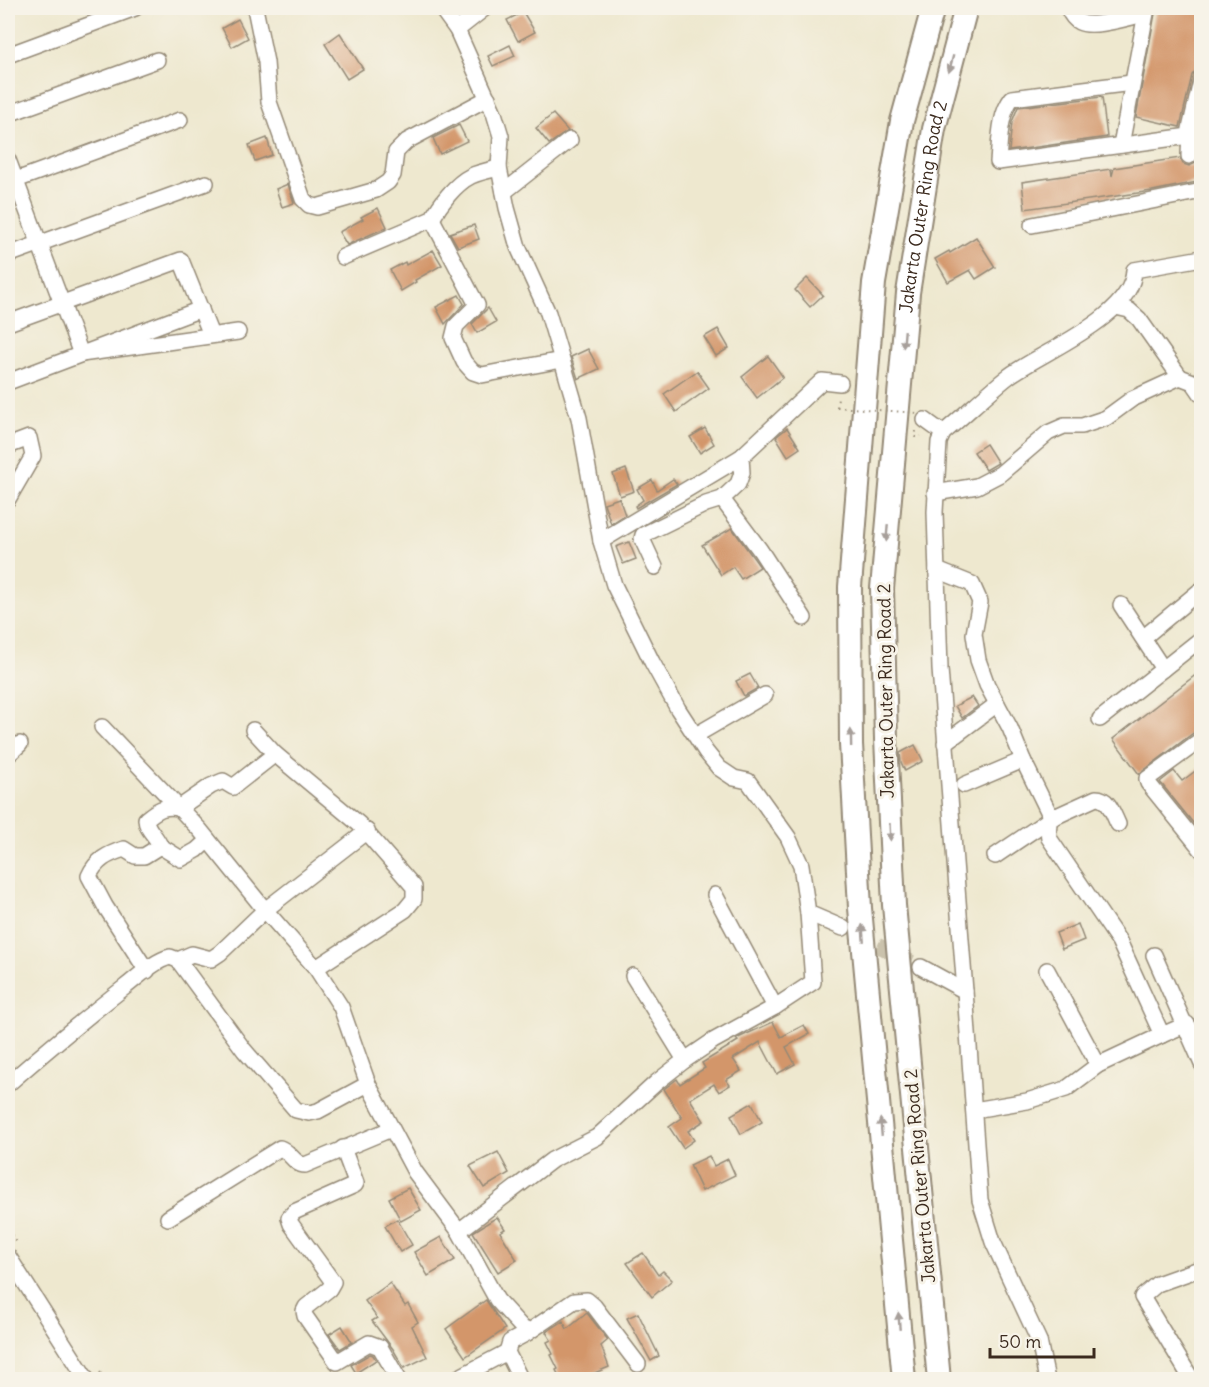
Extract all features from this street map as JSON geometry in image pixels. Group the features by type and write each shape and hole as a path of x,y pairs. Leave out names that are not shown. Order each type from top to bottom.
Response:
{"highway":[{"name":"Jakarta Outer Ring Road 2","path":"904,1380 860,908 851,744 850,587 874,283 902,121 933,8"},
{"name":"Jakarta Outer Ring Road 2","path":"939,1380 894,905 882,589 908,293 934,129 966,8"}],"street":[{"path":"8,55 135,8"},
{"path":"255,8 266,62 269,102 303,199 309,205 317,207 376,190 388,182 393,175 396,152 407,141 488,98"},
{"path":"441,8 457,30 488,98 501,136 499,168 504,192 518,247 549,313 579,418 601,541 614,585 652,662 696,735 719,768 734,778 748,781 788,837 801,865 808,913 813,982 685,1060 657,1082 597,1137 552,1161 459,1231"},
{"path":"457,30 485,8"},
{"path":"1068,8 1079,22 1091,24 1146,11 1121,145"},
{"path":"8,114 156,60"},
{"path":"1189,156 1189,136 1202,77"},
{"path":"1132,83 1012,98 1006,106 1002,120 998,162 1189,136"},
{"path":"11,182 180,120"},
{"path":"504,192 570,140"},
{"path":"8,160 11,182 39,244 81,354"},
{"path":"343,257 432,219 437,209 457,186 471,175 499,168"},
{"path":"8,255 206,183"},
{"path":"1032,225 1202,191"},
{"path":"432,219 477,305 456,326 453,338 468,367 473,372 483,375 562,360"},
{"path":"1047,1380 1039,1341 993,1242 980,1200 940,669 935,493 939,442 943,433 1010,376 1101,319 1116,307 1130,290 1134,280 1134,270 1202,258"},
{"path":"8,323 181,260 212,335"},
{"path":"1116,307 1129,310 1139,319 1180,376 1193,382 1202,395"},
{"path":"8,382 201,309"},
{"path":"81,354 238,332"},
{"path":"935,493 977,486 1000,474 1048,433 1064,426 1082,426 1106,418 1132,399 1180,376"},
{"path":"601,541 741,457 822,381 840,383"},
{"path":"921,416 943,433"},
{"path":"8,446 29,438 33,456 8,499"},
{"path":"655,567 642,539 643,535 706,504 722,499 738,484 741,457"},
{"path":"722,499 760,549 804,618"},
{"path":"937,570 972,584 980,602 974,634 978,660 987,685 1010,728 1050,819 1047,831 1049,838 1119,941 1162,1035"},
{"path":"1143,638 1202,589"},
{"path":"1121,604 1163,669"},
{"path":"1100,719 1202,638"},
{"path":"696,735 765,696"},
{"path":"945,743 997,704"},
{"path":"102,727 208,840 316,968 341,1007 368,1084 415,1172 459,1231 497,1300 527,1333"},
{"path":"253,730 276,754 367,831 414,887 414,899 405,910 316,968"},
{"path":"1200,743 1147,779 1202,850"},
{"path":"8,755 20,744"},
{"path":"208,840 197,850 181,859 160,846 158,840 146,826 146,819 157,810 169,806 179,808 211,786 223,781 233,787 276,754"},
{"path":"964,785 1023,760"},
{"path":"995,856 1050,819 1096,798 1102,798 1110,807 1118,824"},
{"path":"178,960 192,954 211,959 220,953 265,910 367,831"},
{"path":"147,970 105,906 89,876 93,866 109,853 124,849 135,856 144,856 160,846"},
{"path":"715,895 775,1007"},
{"path":"808,913 843,928"},
{"path":"1202,1049 1187,1024 1154,955 1202,1064"},
{"path":"8,1084 73,1028 147,970 164,958 170,957 178,960 244,1050 296,1110 309,1113 318,1111 368,1084"},
{"path":"921,967 965,991"},
{"path":"1047,970 1098,1065"},
{"path":"633,976 685,1060"},
{"path":"974,1110 1027,1101 1066,1089 1098,1065 1187,1024"},
{"path":"168,1218 280,1149 284,1149 302,1165 391,1129"},
{"path":"343,1148 355,1185 294,1212 289,1218 333,1282 329,1289 306,1307 305,1316 337,1362 369,1343 374,1344 380,1347 399,1380"},
{"path":"8,1256 87,1380"},
{"path":"1192,1380 1142,1297 1156,1284 1202,1268"},
{"path":"521,1380 507,1352 510,1342 574,1301 587,1300 594,1306 638,1364"},
{"path":"454,1380 507,1352"}],"path":[{"path":"837,407 921,416"}],"building":[{"path":"1156,8 1202,8 1202,48 1197,69 1192,75 1180,127 1136,117"},
{"path":"523,12 535,32 518,41 507,20"},
{"path":"238,19 248,38 232,47 222,28"},
{"path":"340,33 363,69 347,79 325,44"},
{"path":"510,45 515,56 493,66 488,56"},
{"path":"1102,97 1107,137 1009,151 1012,122 1018,107"},
{"path":"553,114 568,131 549,144 536,128"},
{"path":"459,125 467,141 440,154 433,138"},
{"path":"267,138 272,155 255,161 249,145"},
{"path":"1202,155 1202,181 1152,191 1025,209 1022,182 1111,169 1112,176 1114,168 1180,158 1183,164 1189,166"},
{"path":"288,184 294,203 282,207 276,189"},
{"path":"378,208 387,227 347,245 339,232"},
{"path":"474,225 479,239 458,247 450,233"},
{"path":"976,237 995,267 976,279 970,270 948,282 935,259 949,251 950,253"},
{"path":"433,250 442,265 401,291 390,270 405,262 406,265"},
{"path":"807,278 823,295 810,307 795,290"},
{"path":"459,295 464,304 445,324 436,307"},
{"path":"488,308 496,322 477,333 472,324"},
{"path":"718,329 729,348 716,356 704,337"},
{"path":"588,349 599,369 578,379 571,357"},
{"path":"768,356 783,377 757,398 742,377"},
{"path":"697,371 709,388 676,412 664,394"},
{"path":"705,428 714,444 700,453 690,437"},
{"path":"787,428 800,448 788,456 776,437"},
{"path":"986,444 998,463 986,470 974,452"},
{"path":"626,469 634,491 620,496 613,474"},
{"path":"673,479 677,484 636,508 635,506 643,500 637,489 652,480 657,490"},
{"path":"619,498 625,515 611,524 604,503"},
{"path":"732,528 760,567 741,579 733,567 721,575 702,545"},
{"path":"629,542 636,559 623,564 616,547"},
{"path":"1202,670 1202,729 1196,731 1139,774 1113,739"},
{"path":"750,674 758,688 744,696 736,681"},
{"path":"972,697 978,706 962,718 955,706"},
{"path":"915,745 923,761 905,771 900,753"},
{"path":"1202,766 1202,834 1160,782 1174,771 1182,781"},
{"path":"1078,924 1084,940 1062,949 1056,933"},
{"path":"773,1022 781,1037 804,1025 809,1034 786,1047 795,1064 777,1074 760,1042 733,1059 741,1071 726,1080 730,1085 719,1092 714,1084 690,1099 704,1121 688,1131 694,1140 683,1148 669,1127 682,1118 664,1089 677,1079 680,1084 705,1068 702,1063 738,1041 736,1039"},
{"path":"752,1103 762,1122 741,1134 731,1115"},
{"path":"498,1152 509,1173 484,1188 470,1166"},
{"path":"709,1156 714,1166 728,1159 735,1175 702,1191 690,1165"},
{"path":"408,1188 421,1210 401,1221 389,1198"},
{"path":"497,1217 505,1229 500,1232 517,1260 498,1272 473,1232"},
{"path":"397,1219 412,1245 400,1252 385,1226"},
{"path":"441,1237 455,1260 428,1276 414,1252"},
{"path":"643,1253 658,1275 663,1271 672,1280 652,1297 627,1263"},
{"path":"390,1283 405,1306 408,1304 418,1322 412,1326 427,1357 404,1368 372,1321 377,1318 365,1301"},
{"path":"486,1300 505,1329 465,1357 446,1329"},
{"path":"587,1313 608,1340 601,1346 609,1367 578,1380 561,1380 547,1342 551,1340 546,1332 563,1321 567,1329"},
{"path":"638,1313 659,1356 651,1361 627,1318"},
{"path":"342,1326 352,1342 340,1349 329,1334"},
{"path":"370,1354 376,1360 356,1373 351,1365"}],"tunnel":[{"path":"857,935 921,967"}]}
